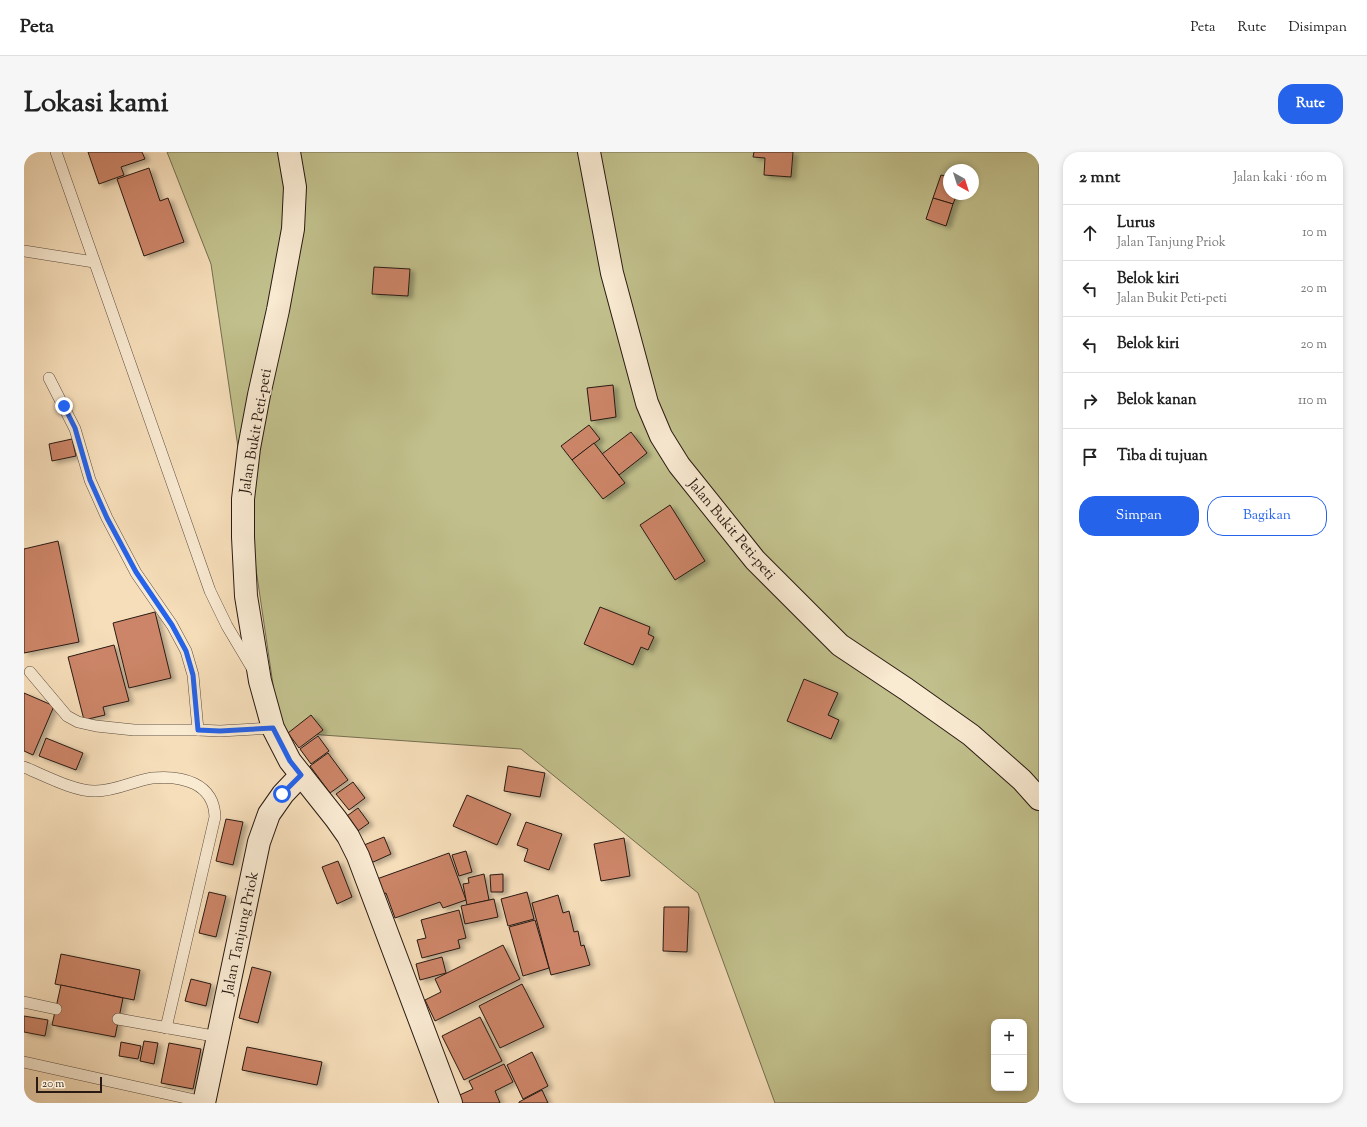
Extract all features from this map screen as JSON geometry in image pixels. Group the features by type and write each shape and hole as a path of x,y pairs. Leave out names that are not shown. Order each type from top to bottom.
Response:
{"street":[{"name":"Jalan Bukit Peti-peti","path":"289,152 295,187 293,229 278,310 249,448 243,499 246,596 260,681 273,728 290,761 336,819 348,836 358,856 451,1103"},
{"name":"Jalan Bukit Peti-peti","path":"589,152 612,273 647,403 661,436 680,466 754,560 840,645 971,735 1022,780 1039,799"},
{"name":"Jalan Tanjung Priok","path":"204,1103 259,842 269,814 282,794 301,775"}],"lane":[{"path":"56,152 210,591 227,626 260,681"},
{"path":"24,251 94,262"},
{"path":"49,378 75,428 90,480 107,518 136,572 172,625 186,651 193,675 198,730"},
{"path":"30,672 67,716 78,722 96,726 134,730 220,731 273,728"},
{"path":"24,767 79,789 95,791 113,790 151,778 174,777 198,784 209,795 215,807 215,817 166,1028"},
{"path":"24,1002 56,1009"},
{"path":"118,1020 219,1037"},
{"path":"24,1062 204,1103"}],"shaded area":[{"path":"167,152 1039,152 1039,1103 775,1103 698,893 521,749 280,732 211,264"}],"building":[{"path":"88,152 142,152 145,159 121,167 124,175 99,184"},
{"path":"754,152 793,152 791,177 764,175 765,158 753,157"},
{"path":"149,168 160,201 168,198 184,242 144,256 117,179"},
{"path":"941,175 943,176 943,200 955,200 953,204 933,198"},
{"path":"933,198 953,204 946,226 926,219"},
{"path":"374,267 410,269 408,296 372,294"},
{"path":"613,385 616,417 591,421 587,388"},
{"path":"589,425 600,439 572,460 561,446"},
{"path":"631,432 647,453 619,475 602,454"},
{"path":"72,439 76,456 52,461 49,444"},
{"path":"594,443 625,483 603,499 572,460"},
{"path":"670,505 705,561 675,580 640,525"},
{"path":"58,541 79,642 24,653 24,549"},
{"path":"600,607 650,627 648,634 654,637 648,650 641,647 633,665 584,644"},
{"path":"155,612 171,678 129,688 113,623"},
{"path":"114,645 129,701 103,707 105,715 84,720 68,657"},
{"path":"804,679 838,693 828,715 839,720 831,739 787,721"},
{"path":"24,693 54,706 33,755 24,751"},
{"path":"311,715 323,730 299,748 288,733"},
{"path":"318,736 329,751 311,764 300,749"},
{"path":"46,738 83,753 76,770 39,756"},
{"path":"328,753 348,780 330,793 310,766"},
{"path":"508,766 545,773 540,797 504,791"},
{"path":"353,782 365,798 349,810 336,794"},
{"path":"467,795 511,814 497,845 453,826"},
{"path":"358,808 369,823 355,833 344,818"},
{"path":"226,819 243,822 233,865 216,861"},
{"path":"526,822 562,834 549,870 524,861 528,849 517,845"},
{"path":"384,837 391,854 371,863 364,845"},
{"path":"624,838 630,876 601,881 594,844"},
{"path":"466,851 472,872 459,876 452,855"},
{"path":"449,853 466,900 443,908 440,902 395,918 386,893 379,895 374,880"},
{"path":"338,861 352,897 337,904 322,867"},
{"path":"484,874 489,900 467,905 463,884 469,883 468,878"},
{"path":"503,874 503,892 491,892 490,875"},
{"path":"209,892 226,896 216,937 199,933"},
{"path":"527,892 534,919 508,926 501,899"},
{"path":"558,895 563,913 569,911 574,932 578,931 581,946 584,945 590,965 551,975 532,903"},
{"path":"494,899 498,917 465,924 461,906"},
{"path":"664,907 689,907 687,952 663,951"},
{"path":"459,910 466,938 458,940 460,948 422,958 417,940 426,938 421,920"},
{"path":"535,920 549,968 523,976 509,927"},
{"path":"503,945 520,979 435,1021 425,1000 441,992 435,979"},
{"path":"61,954 140,970 134,1000 55,984"},
{"path":"442,957 446,973 420,980 416,964"},
{"path":"252,967 271,972 258,1023 239,1018"},
{"path":"191,979 211,984 206,1006 185,1001"},
{"path":"522,984 544,1027 500,1048 479,1006"},
{"path":"61,985 123,998 115,1037 52,1025"},
{"path":"24,1016 48,1020 45,1036 24,1032"},
{"path":"480,1017 502,1061 464,1080 442,1036"},
{"path":"144,1041 158,1043 154,1064 140,1061"},
{"path":"121,1042 141,1046 138,1059 119,1056"},
{"path":"169,1043 201,1049 193,1089 161,1083"},
{"path":"247,1047 322,1062 317,1085 242,1070"},
{"path":"532,1052 548,1086 523,1099 507,1065"},
{"path":"504,1064 513,1082 495,1091 500,1103 455,1103 453,1098 473,1089 469,1081"},
{"path":"542,1090 548,1103 519,1103 519,1102"}],"route":[{"path":"64,406 75,428 90,480 107,518 136,572 172,625 186,651 193,675 198,730 220,731 273,728 282,748 301,775 282,794"}]}
